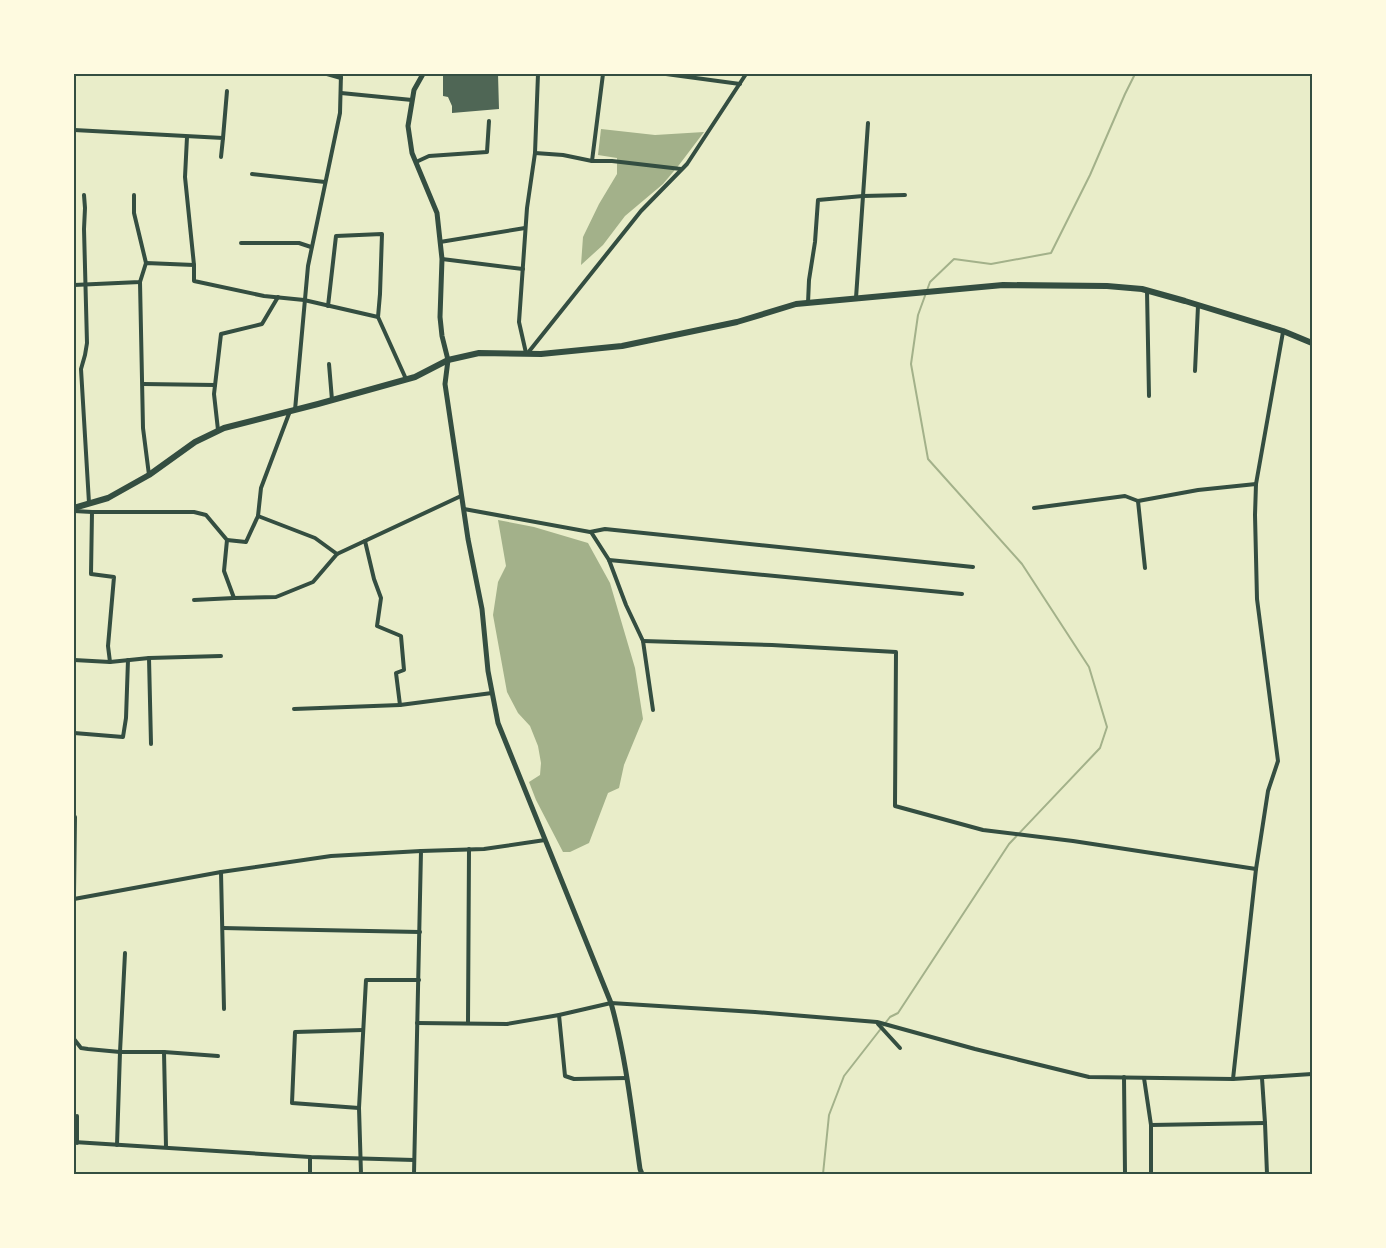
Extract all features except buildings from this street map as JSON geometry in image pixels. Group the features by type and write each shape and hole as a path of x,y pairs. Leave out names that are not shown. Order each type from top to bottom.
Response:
{"main road":[{"path":"423,74 414,90 408,126 412,153 437,213 442,259 440,317 448,360 445,384 463,509 482,609 488,671 498,723 611,1003 627,1078 642,1174"},
{"path":"74,509 108,498 149,475 195,442 224,428 406,379 448,360 479,353 542,354 622,346 737,322 796,304 1003,285 1107,286 1147,290 1283,331 1312,343"}],"street":[{"path":"227,540 246,542 258,516 261,488 292,411 308,266 340,113 341,76 327,74"},
{"path":"526,354 519,322 525,228 535,153 538,74"},
{"path":"592,161 603,74"},
{"path":"666,74 740,84"},
{"path":"526,354 642,212 687,164 746,74"},
{"path":"221,157 227,91"},
{"path":"341,93 412,100"},
{"path":"416,162 429,156 487,152 489,122"},
{"path":"856,298 868,123"},
{"path":"74,130 223,138"},
{"path":"187,137 185,177 194,281 264,296 304,300 378,317"},
{"path":"535,153 681,169"},
{"path":"252,174 326,182"},
{"path":"84,195 87,343 81,369 89,503"},
{"path":"134,195 134,213 146,263 140,282 144,428 149,475"},
{"path":"808,303 818,200 905,195"},
{"path":"440,242 525,228"},
{"path":"328,306 336,236 382,234 378,317 406,379"},
{"path":"241,243 299,243 312,247"},
{"path":"442,259 523,269"},
{"path":"146,263 194,265"},
{"path":"74,285 140,282"},
{"path":"1147,290 1149,396"},
{"path":"218,431 214,394 221,334 262,324 279,297"},
{"path":"1195,371 1198,305"},
{"path":"1233,1079 1256,869 1268,791 1278,761 1257,599 1255,515 1256,484 1283,331"},
{"path":"329,364 332,400"},
{"path":"143,384 215,385"},
{"path":"1034,508 1125,496 1138,501 1198,490 1256,484"},
{"path":"194,600 276,597 313,582 337,554 461,496"},
{"path":"1138,501 1145,568"},
{"path":"74,509 92,512 206,514 227,540 224,571 234,598"},
{"path":"463,509 590,532 605,529 973,567"},
{"path":"92,512 91,574 114,577 108,646 110,662"},
{"path":"258,516 315,538 337,554"},
{"path":"590,532 609,560 643,641 653,710"},
{"path":"365,541 381,598 377,626 400,636 404,670 396,673 400,705"},
{"path":"609,560 962,594"},
{"path":"643,641 896,652 895,806 983,830 1256,869"},
{"path":"74,660 110,662 149,658 221,656"},
{"path":"149,658 151,744"},
{"path":"74,733 123,736 126,718 128,660"},
{"path":"294,709 400,705 493,693"},
{"path":"74,817 74,896 331,856 484,849 545,840"},
{"path":"468,1023 469,849"},
{"path":"414,1174 421,851"},
{"path":"221,872 224,1009"},
{"path":"223,928 420,932"},
{"path":"117,1145 125,953"},
{"path":"361,1174 359,1108 366,980 419,980"},
{"path":"417,1023 507,1024 611,1003 878,1023 1089,1077 1233,1079 1312,1074"},
{"path":"559,1015 565,1076 574,1079 627,1078"},
{"path":"878,1023 900,1048"},
{"path":"359,1108 292,1103 295,1032 363,1030"},
{"path":"74,1039 81,1048 218,1056"},
{"path":"164,1052 166,1147"},
{"path":"1124,1077 1125,1174"},
{"path":"1144,1078 1151,1125 1151,1174"},
{"path":"1262,1078 1267,1174"},
{"path":"77,1116 75,1143 310,1157 414,1160"},
{"path":"1151,1125 1265,1123"},
{"path":"310,1157 310,1174"}],"shaded area":[{"path":"601,129 655,135 704,132 663,184 625,216 603,245 581,265 583,237 617,174 617,158 598,155"},
{"path":"498,520 534,527 588,543 610,583 635,668 643,719 624,765 619,788 608,793 589,843 570,852 563,852 536,800 529,782 540,775 541,763 538,746 530,726 518,713 507,692 493,615 498,582 506,566"}],"waterway":[{"path":"823,1174 829,1115 844,1076 890,1017 898,1013 1009,844 1100,748 1107,727 1089,667 1022,564 928,459 911,364 918,315 930,282 954,259 991,264 1051,253 1090,175 1135,74"}]}
